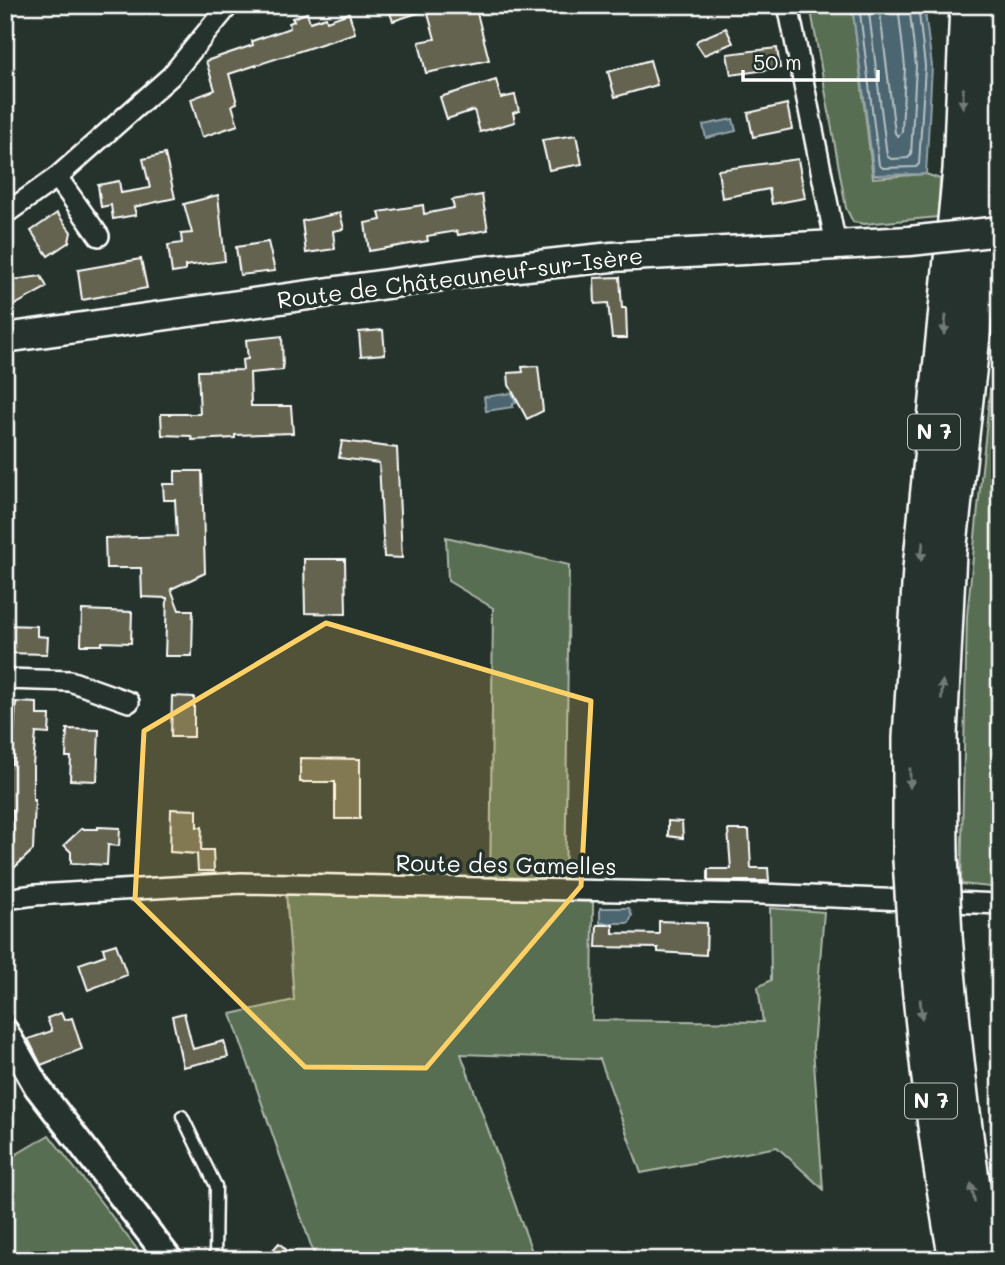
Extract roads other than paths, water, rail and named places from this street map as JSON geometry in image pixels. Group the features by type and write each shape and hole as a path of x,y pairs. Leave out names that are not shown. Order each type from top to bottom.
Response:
{"highway":[{"name":"N 7","path":"956,1260 924,1048 930,939 926,857 910,738 920,569 960,170 967,5"},
{"name":"N 7","path":"926,857 940,736 948,553 993,155 998,5"},
{"name":"N 7","path":"930,939 957,1069 985,1260"}],"main road":[{"name":"Route de Châteauneuf-sur-Isère","path":"5,338 472,271 612,257 911,241 1000,231"}],"street":[{"path":"5,215 57,177 172,76 229,5"},
{"path":"788,5 836,245"},
{"path":"57,177 99,236"},
{"path":"5,679 70,681 129,702"},
{"name":"Route des Gamelles","path":"7,900 35,895 241,883 762,894 1000,904"},
{"path":"5,1031 37,1087 170,1260"}],"lane":[{"path":"182,1115 216,1186 215,1260"}],"water":[{"path":"852,5 924,5 932,66 926,174 874,175"},
{"path":"733,119 736,131 706,138 703,125"},
{"path":"512,393 516,403 513,407 486,411 484,397"},
{"path":"600,908 629,908 632,915 629,923 600,923"}]}
